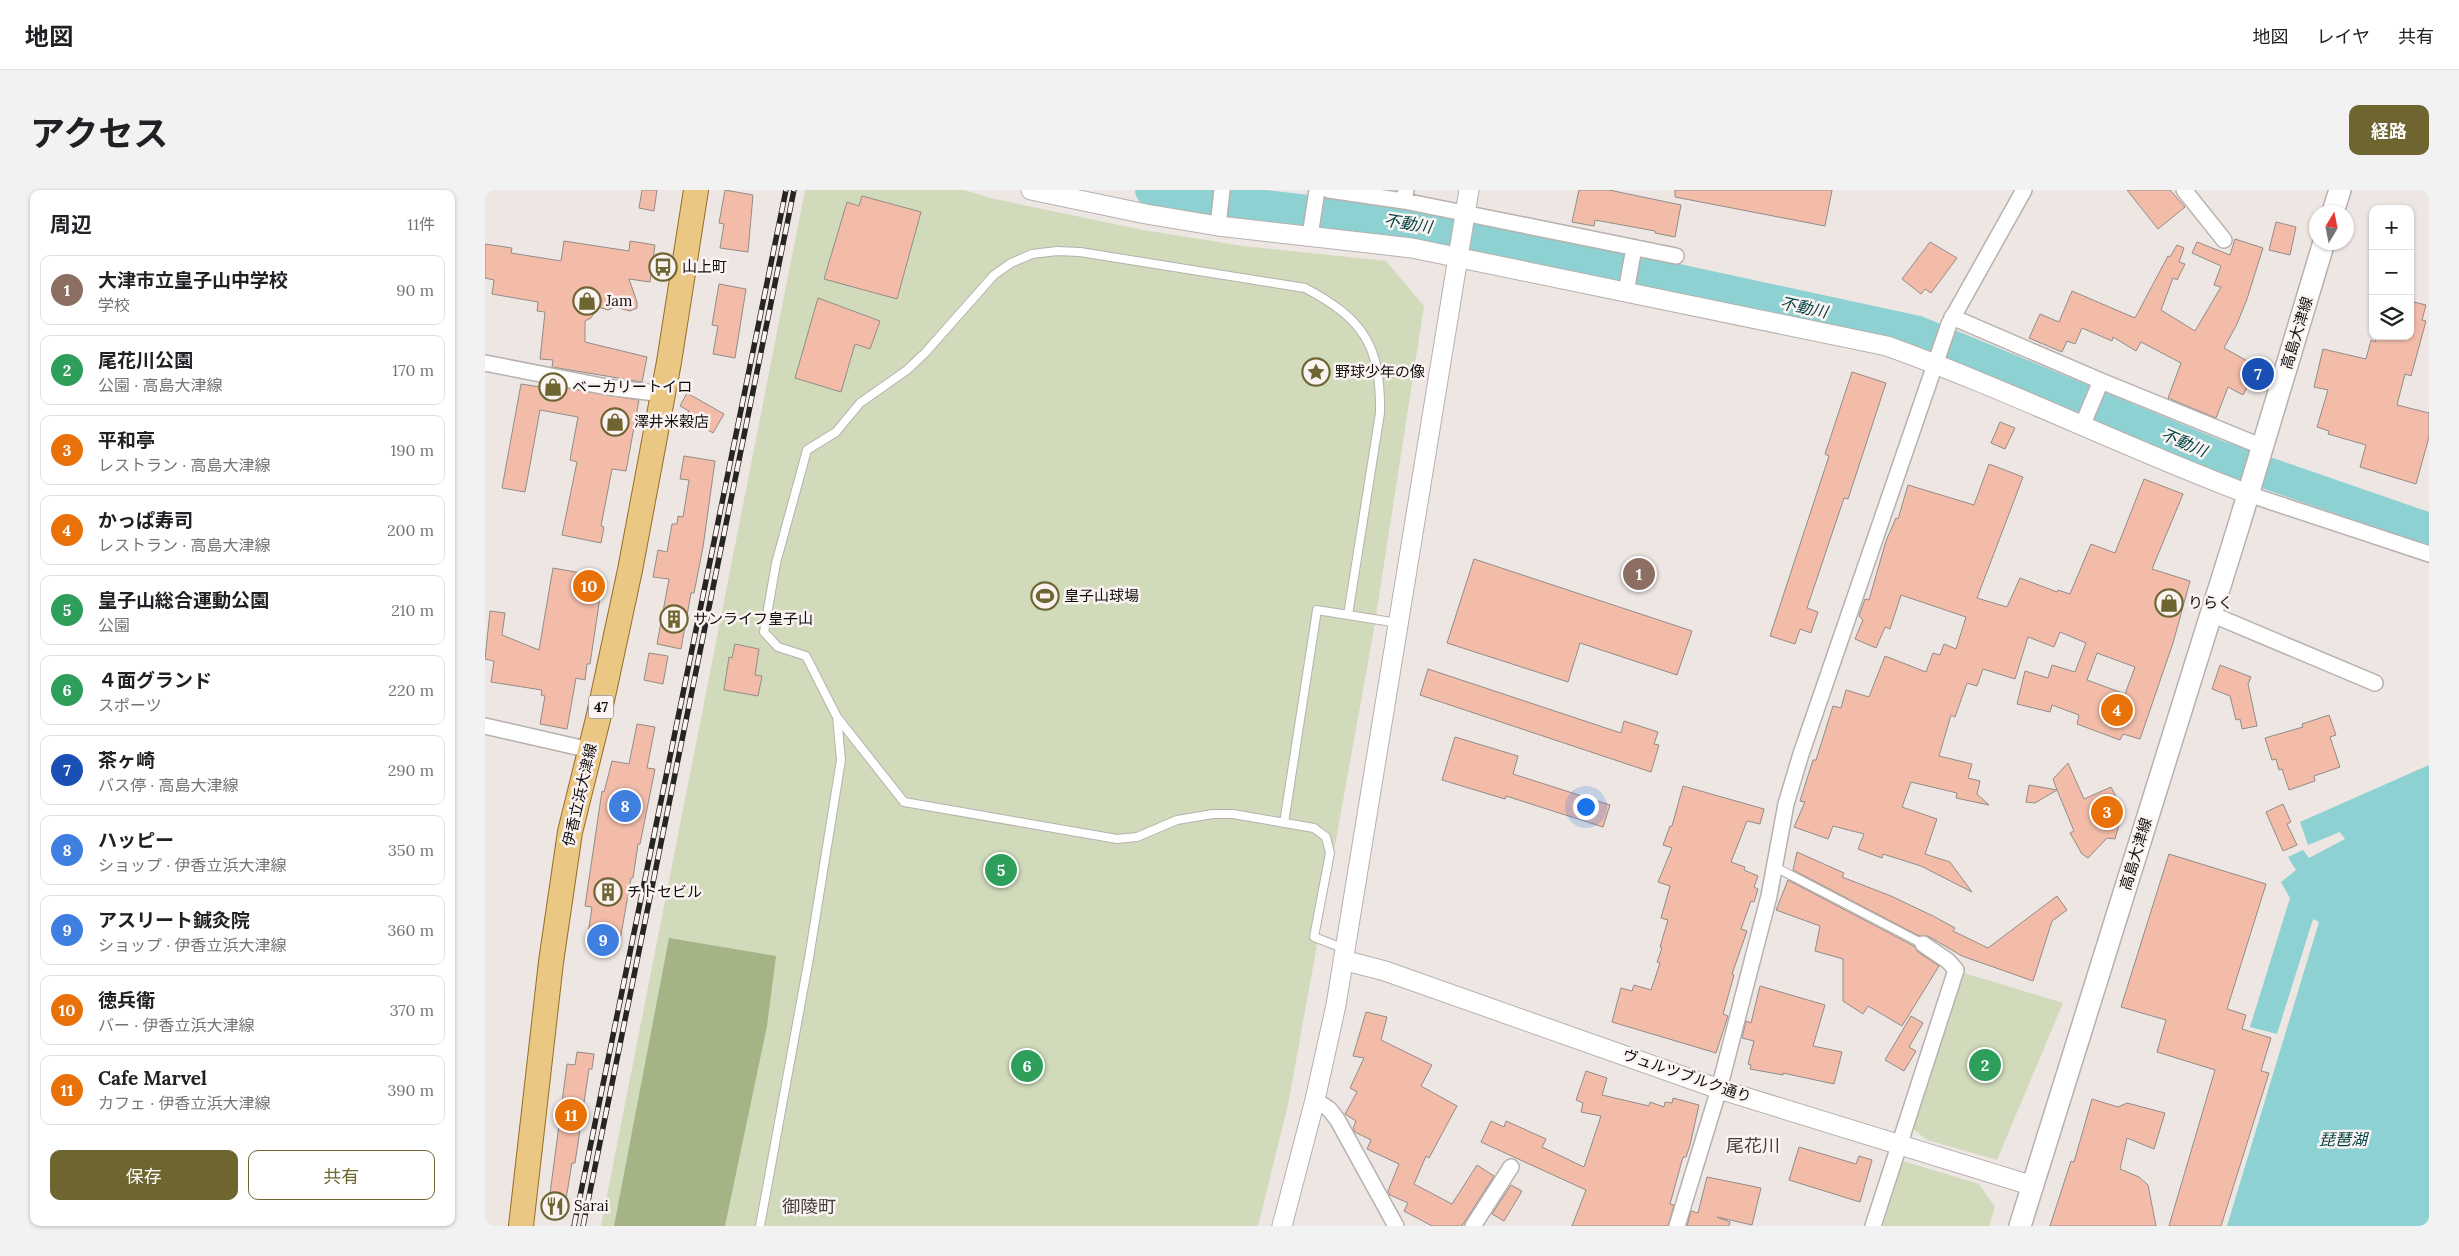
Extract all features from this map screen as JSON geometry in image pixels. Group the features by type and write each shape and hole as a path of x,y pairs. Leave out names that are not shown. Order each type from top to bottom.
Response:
{"main road":[{"name":"伊香立浜大津線","path":"521,1226 560,892 570,832 618,632 663,394 696,190"},
{"path":"2335,205 2340,190"},
{"name":"高島大津線","path":"2021,1226 2250,488 2322,250"}],"street":[{"path":"1031,190 1077,196 1218,225 1458,252 1626,292 1887,346 1937,359 2083,422 2250,488 2429,554"},
{"path":"1218,225 1222,190"},
{"path":"1310,236 1317,190"},
{"path":"1329,190 1405,195 1465,212 1677,256"},
{"path":"1282,1226 1315,1100 1336,1005 1469,190"},
{"path":"1677,1226 1719,1089 1769,896 1786,804 1801,754 1950,320 2024,190"},
{"path":"2184,190 2224,240"},
{"path":"1626,292 1634,248"},
{"path":"1950,320 2100,385 2262,449"},
{"path":"485,363 599,386 663,394"},
{"path":"2083,422 2100,385"},
{"path":"2211,614 2375,683"},
{"path":"485,726 590,750"},
{"path":"1873,1226 1898,1143 1956,970 1948,961 1923,944"},
{"name":"ヴュルツブルク通り","path":"1344,954 1385,971 1719,1089 2033,1186"},
{"path":"1315,1100 1329,1109 1337,1119 1396,1226"},
{"path":"1473,1226 1511,1167"}],"lane":[{"path":"1344,954 1314,938 1329,853 1326,837 1314,828 1233,814 1195,815 1177,820 1137,837 1117,839 904,802 837,717 806,656 778,647 764,632 776,563 807,450 836,432 860,403 907,370 919,359 994,274 1011,263 1032,254 1057,251 1080,252 1305,288 1348,314 1365,337 1375,360 1380,383 1380,413 1348,615"},
{"path":"1284,823 1317,610 1399,623"},
{"path":"760,1226 809,958 841,760 837,717"},
{"path":"1775,867 1923,944"}],"green space":[{"path":"805,190 964,190 990,198 1143,230 1243,246 1386,261 1424,306 1373,635 1288,1105 1258,1226 601,1226"},
{"path":"669,938 776,956 767,1026 725,1226 614,1226"},
{"path":"1964,973 2063,1003 1997,1160 1927,1140 1912,1128"},
{"path":"1903,1161 1979,1184 1995,1207 1989,1226 1883,1226"}],"water":[{"name":"琵琶湖","path":"2429,765 2429,1226 2227,1226 2319,922 2313,919 2277,1034 2250,1027 2290,898 2281,882 2296,870 2288,857 2303,850 2309,858 2345,839 2340,832 2308,845 2300,822"}],"building":[{"path":"642,190 657,190 654,211 639,208"},
{"path":"725,190 753,195 748,252 720,248 724,224 719,223"},
{"path":"1579,190 1609,190 1681,205 1675,237 1655,233 1655,231 1595,220 1594,226 1572,222"},
{"path":"1675,190 1832,190 1825,226 1675,197"},
{"path":"2127,190 2170,190 2185,207 2158,229"},
{"path":"862,196 921,212 897,299 824,279 847,202 859,206"},
{"path":"2276,222 2296,227 2290,255 2269,250"},
{"path":"2235,239 2263,248 2247,299 2237,324 2224,348 2258,367 2243,395 2228,387 2216,418 2168,398 2181,363 2141,342 2136,351 2113,337 2112,341 2082,328 2075,344 2067,341 2062,352 2029,338 2040,314 2059,322 2072,291 2135,318 2168,256 2170,257 2177,245 2184,248 2179,262 2185,264 2177,280 2173,278 2161,310 2195,331 2221,287 2214,285 2221,266 2192,253 2197,242 2230,255"},
{"path":"564,241 629,251 630,241 655,245 650,282 629,279 637,302 637,308 630,311 615,307 608,310 598,307 591,318 585,321 585,342 647,357 642,382 552,367 553,360 540,359 545,312 537,311 538,302 492,294 494,280 485,278 485,244 512,248 511,253 561,261"},
{"path":"1930,242 1957,258 1931,293 1925,289 1921,294 1902,279"},
{"path":"719,284 746,289 735,358 713,354 718,326 712,325"},
{"path":"818,298 880,321 870,349 855,344 841,392 795,378"},
{"path":"2414,302 2426,305 2422,320 2426,321 2411,376 2405,374 2397,405 2429,413 2429,437 2416,484 2360,467 2366,445 2328,434 2329,431 2317,427 2328,390 2314,387 2323,349 2366,359 2371,340 2375,342 2376,340 2414,340"},
{"path":"1852,372 1886,383 1848,499 1844,498 1807,608 1818,612 1811,633 1800,629 1795,644 1770,636 1829,456 1825,454"},
{"path":"521,384 547,388 548,385 639,400 626,471 612,469 601,526 604,527 601,543 562,535 577,462 570,460 578,417 540,410 525,492 502,488"},
{"path":"687,393 724,414 713,433 685,416 689,411 680,406"},
{"path":"2000,422 2015,428 2005,449 1991,443"},
{"path":"684,456 715,461 703,547 694,593 691,593 681,649 657,644 669,579 653,577 658,550 667,552 672,524 677,524 678,516 683,517 689,480 680,479"},
{"path":"1989,464 2023,477 1977,598 2007,607 2020,578 2057,592 2058,590 2070,594 2091,544 2115,553 2144,479 2183,494 2152,569 2190,581 2173,643 2140,739 2123,734 2120,740 2077,724 2079,715 2052,705 2050,712 2017,704 2025,671 2048,678 2052,665 2075,672 2086,643 2060,632 2054,647 2028,637 2015,679 1983,669 1977,686 1967,683 1955,717 1951,715 1939,756 1972,764 1968,778 1980,781 1977,794 1989,805 1956,798 1957,793 1911,782 1902,807 1937,819 1925,854 1950,862 1972,892 1921,866 1883,854 1882,858 1858,849 1864,834 1833,826 1828,839 1794,827 1805,802 1800,801 1813,760 1816,760 1833,706 1841,708 1846,690 1869,697 1885,656 1926,672 1933,653 1940,655 1944,644 1956,649 1966,617 1901,595 1890,629 1885,627 1876,648 1855,639 1863,620 1859,616 1865,599 1869,600 1886,541 1896,518 1898,519 1908,485 1974,505","holes":["2097,653 2135,667 2125,694 2087,680"]},
{"path":"1474,559 1692,631 1677,675 1580,643 1568,682 1447,643"},
{"path":"553,568 603,577 590,664 587,664 585,680 576,678 567,729 540,724 545,696 541,695 542,690 491,682 494,661 485,659 490,611 505,613 502,635 539,650"},
{"path":"735,644 759,649 755,675 762,676 758,696 724,690 729,657 732,658"},
{"path":"649,653 668,656 663,684 644,680"},
{"path":"2220,665 2251,677 2248,684 2257,726 2242,729 2240,719 2236,720 2230,696 2212,689"},
{"path":"1428,669 1621,733 1624,721 1658,732 1654,744 1659,745 1651,772 1420,695"},
{"path":"2329,715 2336,735 2330,737 2340,767 2314,776 2315,781 2289,790 2282,769 2279,770 2276,759 2272,760 2265,738 2303,727 2302,724"},
{"path":"637,724 655,727 647,768 655,769 640,844 638,844 633,878 631,878 619,946 587,941 592,907 585,906 602,791 604,792 612,761 629,764"},
{"path":"1455,737 1518,756 1513,774 1610,805 1603,827 1506,796 1505,799 1442,780"},
{"path":"2068,763 2084,799 2111,787 2123,810 2115,839 2107,838 2088,858 2082,854 2070,833 2074,831 2053,779"},
{"path":"2029,785 2057,790 2035,803 2026,802"},
{"path":"1683,786 1764,809 1760,824 1747,821 1731,862 1745,867 1744,870 1758,876 1754,887 1758,889 1754,902 1751,901 1741,929 1747,931 1732,974 1734,975 1723,1014 1728,1016 1716,1053 1612,1022 1621,988 1632,991 1634,985 1651,990 1660,963 1657,962 1668,920 1661,918 1670,886 1658,882 1672,848 1663,845 1670,826 1672,826"},
{"path":"2283,804 2291,822 2287,824 2297,845 2283,851 2266,812"},
{"path":"1797,852 1844,873 1842,877 1891,896 1933,916 1955,928 1953,931 1988,948 2057,896 2067,910 2052,921 2033,981 1962,956 1928,936 1919,936 1793,870"},
{"path":"2169,854 2266,884 2227,1009 2246,1015 2242,1029 2271,1038 2261,1071 2269,1073 2221,1226 2169,1226 2215,1070 2157,1052 2166,1020 2121,1007"},
{"path":"1788,880 1914,946 1918,952 1939,966 1902,1026 1868,1006 1863,1014 1843,1001 1843,959 1815,951 1820,926 1776,910"},
{"path":"1760,986 1825,1005 1813,1046 1842,1052 1834,1084 1783,1073 1783,1075 1750,1069 1751,1065 1748,1064 1754,1041 1742,1038 1746,1021 1751,1023"},
{"path":"1366,1012 1387,1017 1381,1040 1432,1065 1421,1086 1457,1106 1429,1158 1426,1156 1414,1184 1452,1204 1477,1165 1494,1176 1462,1226 1432,1226 1404,1211 1408,1203 1390,1195 1388,1191 1399,1164 1367,1149 1371,1140 1355,1132 1353,1128 1356,1121 1345,1114 1357,1092 1350,1088 1364,1058 1353,1056"},
{"path":"1911,1016 1923,1023 1909,1047 1916,1051 1904,1071 1885,1060"},
{"path":"577,1052 594,1054 592,1069 589,1069 575,1163 572,1163 564,1211 548,1209 567,1064 575,1065"},
{"path":"1586,1071 1607,1078 1602,1095 1649,1106 1650,1102 1664,1107 1665,1102 1672,1103 1673,1098 1699,1105 1690,1145 1686,1157 1683,1157 1670,1204 1674,1205 1668,1226 1572,1226 1586,1190 1481,1142 1491,1121 1504,1127 1506,1121 1546,1139 1542,1147 1584,1167 1601,1116 1581,1112 1583,1103 1576,1100"},
{"path":"2092,1099 2118,1107 2127,1103 2165,1113 2154,1149 2127,1138 2120,1169 2139,1177 2148,1185 2156,1226 2050,1226 2071,1161 2074,1162"},
{"path":"1799,1147 1856,1164 1859,1156 1872,1160 1860,1202 1789,1180"},
{"path":"1707,1177 1761,1188 1752,1225 1717,1217 1730,1222 1729,1226 1687,1226 1691,1211 1698,1213"},
{"path":"1511,1185 1522,1191 1504,1221 1492,1214"}],"waterway":[{"name":"不動川","path":"1151,190 1203,199 1415,223 1918,332 2215,455 2429,529"}],"railway":[{"path":"574,1226 786,190"},
{"path":"583,1226 794,190"}],"place":[{"name":"山上町","path":"663,267"},
{"name":"Jam","path":"587,301"},
{"name":"野球少年の像","path":"1316,372"},
{"name":"茶ヶ崎","path":"2258,374"},
{"name":"ベーカリートイロ","path":"553,387"},
{"name":"澤井米穀店","path":"615,422"},
{"name":"大津市立皇子山中学校","path":"1639,574"},
{"name":"徳兵衛","path":"589,586"},
{"name":"皇子山球場","path":"1045,596"},
{"name":"りらく","path":"2169,603"},
{"name":"サンライフ皇子山","path":"674,619"},
{"name":"かっぱ寿司","path":"2117,710"},
{"name":"ハッピー","path":"625,806"},
{"name":"平和亭","path":"2107,812"},
{"name":"皇子山総合運動公園","path":"1001,870"},
{"name":"チトセビル","path":"608,892"},
{"name":"アスリート鍼灸院","path":"603,940"},
{"name":"尾花川公園","path":"1985,1065"},
{"name":"４面グランド","path":"1027,1066"},
{"name":"Cafe Marvel","path":"571,1115"},
{"name":"Sarai","path":"555,1206"}],"district":[{"name":"尾花川","path":"1753,1146"},
{"name":"御陵町","path":"809,1207"}]}
